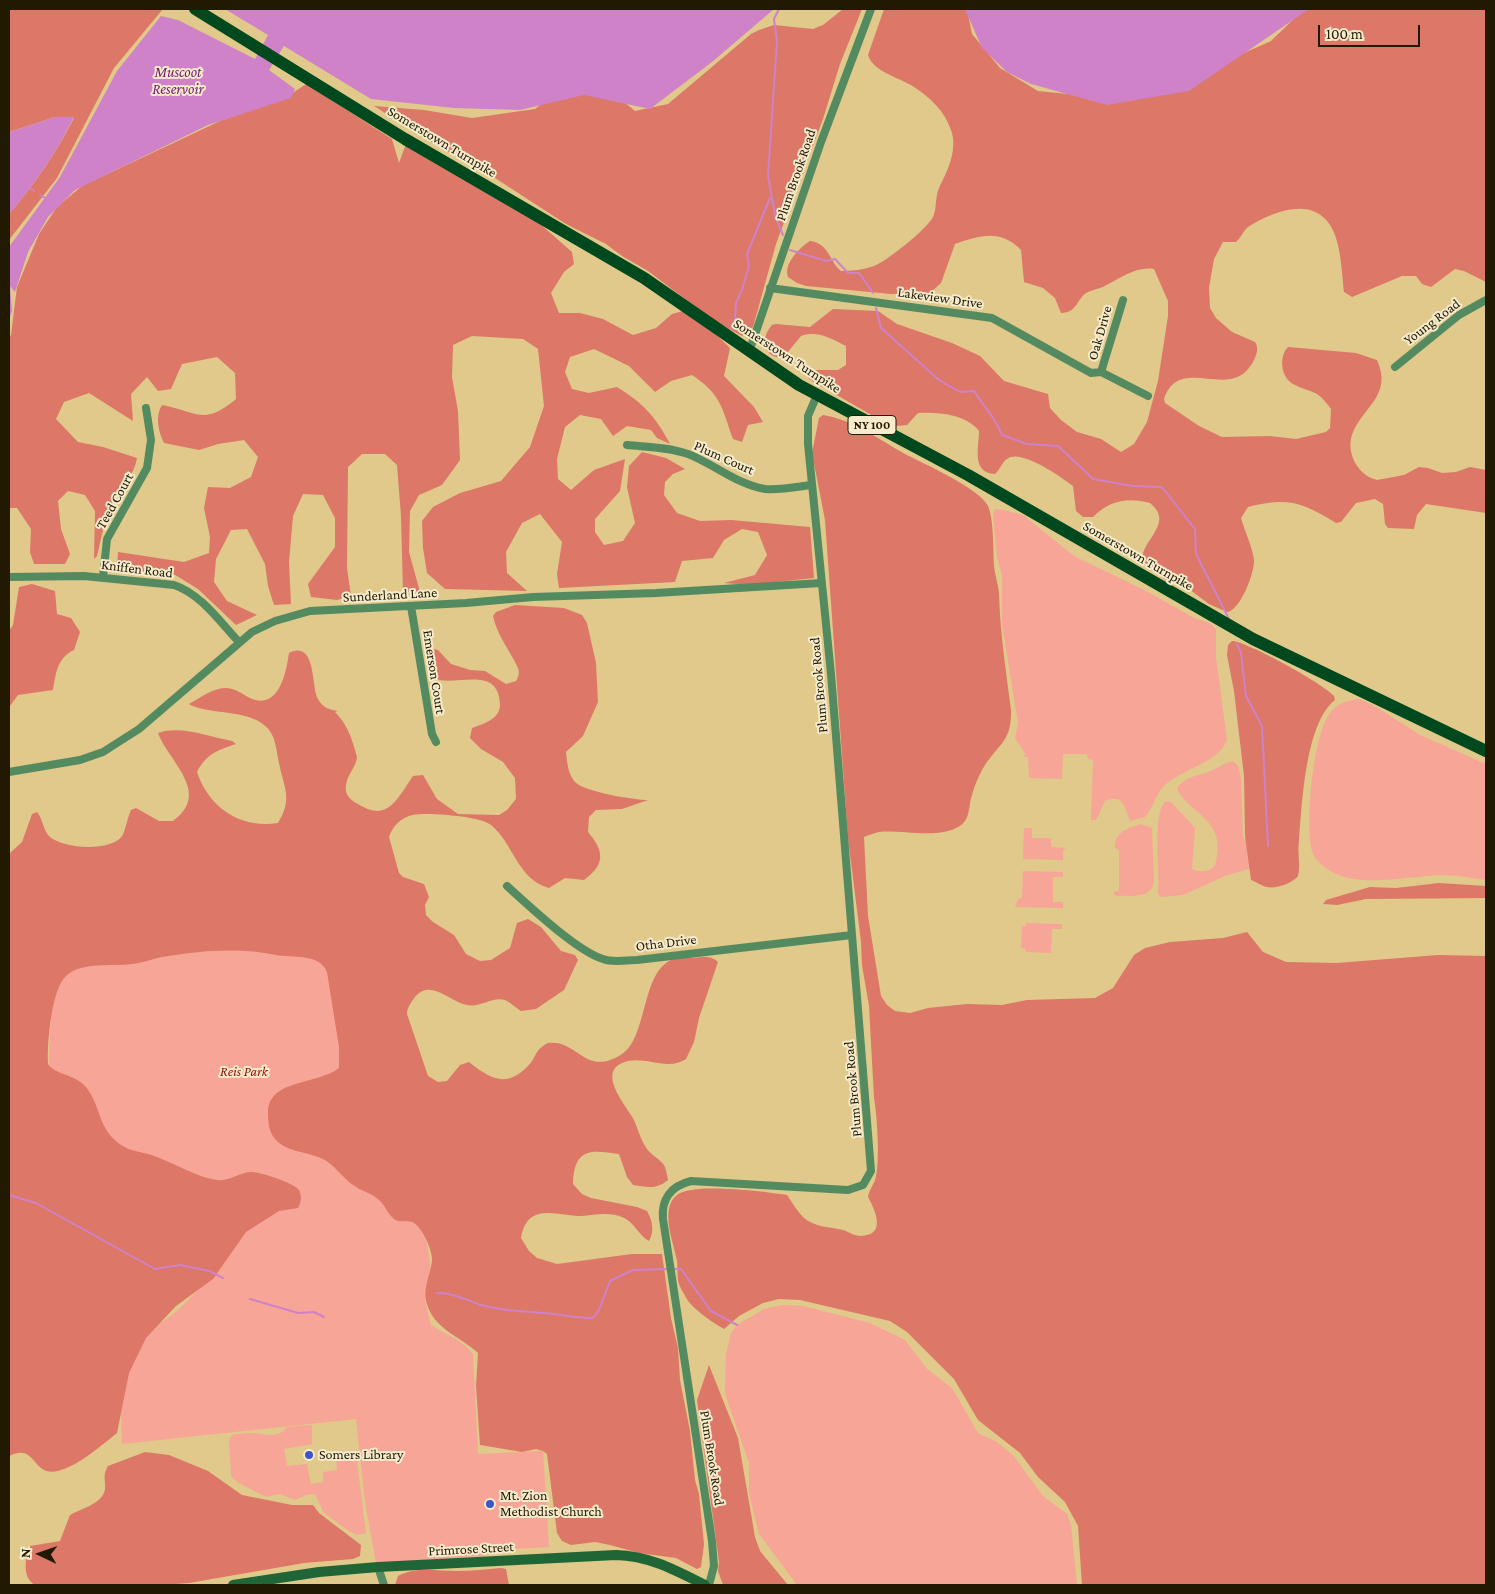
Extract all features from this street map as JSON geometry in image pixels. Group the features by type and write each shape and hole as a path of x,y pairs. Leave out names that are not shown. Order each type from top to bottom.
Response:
{"main road":[{"name":"Somerstown Turnpike","path":"196,9 405,139 644,278 749,352 817,395 968,475 1252,640 1486,751"},
{"name":"Primrose Street","path":"233,1585 319,1572 378,1567 631,1555 657,1561 705,1585"}],"street":[{"name":"Plum Brook Road","path":"749,352 820,142 871,9"},
{"name":"Lakeview Drive","path":"770,288 992,318 1091,373 1101,372 1148,396"},
{"name":"Oak Drive","path":"1101,372 1123,300"},
{"name":"Young Road","path":"1394,367 1459,315 1486,300"},
{"name":"Plum Brook Road","path":"709,1585 714,1566 712,1541 662,1211 668,1194 682,1183 691,1181 839,1190 855,1188 868,1179 871,1164 822,583 811,485 808,416 817,395"},
{"name":"Teed Court","path":"103,577 107,539 147,468 151,440 146,408"},
{"name":"Plum Court","path":"627,445 662,448 687,454 736,478 763,488 777,490 811,485"},
{"name":"Kniffen Road","path":"9,577 103,577 140,580 187,589 239,642"},
{"name":"Sunderland Lane","path":"9,772 80,760 103,752 139,729 252,632 275,620 310,611 533,597 822,583"},
{"name":"Emerson Court","path":"411,606 428,717 436,742"},
{"name":"Otha Drive","path":"507,886 544,919 594,956 605,960 638,960 852,934"},
{"path":"378,1567 384,1585"}],"green space":[{"path":"995,509 1023,515 1074,556 1146,591 1196,619 1210,623 1216,629 1216,657 1227,740 1217,754 1166,784 1145,817 1130,821 1127,811 1120,800 1111,799 1105,801 1096,820 1091,820 1093,760 1088,759 1087,754 1063,754 1062,779 1029,778 1028,757 1024,757 1025,753 1015,738 1018,723 1002,624 1002,576 997,557 993,514"},
{"path":"1360,699 1378,708 1420,735 1486,764 1486,880 1441,875 1382,880 1351,879 1338,875 1326,868 1315,858 1310,841 1309,824 1314,763 1318,744 1328,716 1334,708 1350,700"},
{"path":"1233,761 1238,766 1241,778 1243,837 1249,846 1252,868 1225,876 1183,895 1161,897 1158,894 1157,844 1161,808 1166,801 1171,802 1195,828 1192,869 1206,871 1213,868 1218,842 1215,832 1209,823 1187,803 1177,788 1187,779"},
{"path":"1141,824 1152,828 1154,882 1152,888 1144,894 1116,896 1113,892 1119,891 1119,850 1115,848 1115,843 1119,834 1123,831"},
{"path":"1024,828 1032,828 1032,838 1053,838 1051,839 1051,847 1066,848 1063,850 1063,860 1023,859"},
{"path":"1023,871 1063,872 1063,877 1053,877 1053,902 1063,902 1063,908 1015,907 1018,899 1022,898"},
{"path":"1026,923 1062,924 1062,929 1052,929 1051,953 1026,952 1026,949 1021,948 1022,926 1026,926"},
{"name":"Reis Park","path":"352,939 425,1228 431,1270 425,1300 431,1325 459,1341 473,1354 478,1454 543,1451 549,1547 484,1551 484,1556 376,1563 365,1502 356,1419 122,1444 120,1385 143,1337 178,1310 212,1276 117,1152 48,1079 53,965"},
{"path":"783,1305 803,1306 870,1323 905,1340 927,1369 952,1388 978,1433 997,1442 1013,1455 1043,1496 1067,1514 1071,1525 1077,1585 797,1585 759,1534 749,1493 749,1463 725,1394 726,1354 731,1333 737,1325 764,1309"},
{"path":"312,1425 312,1444 284,1449 287,1466 307,1464 311,1484 323,1482 323,1472 337,1470 336,1456 353,1455 357,1461 366,1533 357,1535 324,1513 315,1494 306,1495 295,1500 280,1494 266,1497 237,1482 231,1476 229,1440 232,1435 253,1433 274,1435 279,1434 287,1427"}],"shaded area":[{"path":"9,9 163,9 114,68 57,178 9,240 9,214 44,168 74,118 55,117 9,132"},
{"path":"843,9 862,9 840,64 823,119 776,244 753,327 742,336 714,321 648,271 606,244 566,224 495,178 441,148 374,106 424,110 472,118 535,109 563,87 619,98 635,111 668,104 751,34 759,30 774,25 813,29 823,25"},
{"path":"884,9 967,9 972,34 1000,68 1038,91 1078,95 1226,61 1271,41 1304,9 1486,9 1486,282 1464,271 1455,269 1431,287 1422,284 1416,276 1402,276 1352,297 1344,292 1339,248 1330,225 1322,216 1313,211 1302,209 1279,212 1248,227 1236,242 1223,242 1214,259 1209,288 1210,308 1216,318 1232,332 1255,342 1257,351 1254,360 1244,373 1233,378 1220,380 1182,379 1172,386 1164,399 1165,403 1199,426 1222,437 1270,436 1296,439 1326,432 1330,428 1331,409 1317,394 1295,385 1287,378 1282,368 1282,362 1288,347 1356,353 1377,360 1381,372 1379,390 1376,398 1359,421 1351,437 1351,453 1358,467 1363,473 1377,480 1404,475 1419,467 1442,473 1456,472 1470,467 1486,470 1486,513 1426,504 1417,515 1414,529 1388,528 1385,524 1383,504 1375,499 1356,503 1341,522 1336,523 1314,510 1294,503 1274,502 1248,507 1241,518 1252,550 1254,566 1242,598 1232,610 1227,612 1209,604 1189,589 1164,579 1143,561 1143,554 1155,532 1159,518 1157,511 1150,503 1134,500 1119,502 1105,507 1093,517 1083,517 1076,511 1073,486 1041,465 1022,457 1013,457 1007,459 995,474 987,473 982,469 978,458 979,431 967,421 951,415 918,413 907,425 896,426 887,424 809,379 806,374 808,370 838,370 846,365 846,346 824,336 807,334 801,336 783,358 771,355 765,341 768,330 772,325 810,327 833,309 878,311 897,324 952,343 980,356 1004,381 1048,394 1050,408 1061,420 1077,432 1101,439 1121,452 1134,444 1147,422 1158,381 1168,316 1168,301 1154,269 1134,271 1103,287 1088,292 1084,294 1074,308 1061,313 1055,298 1043,288 1024,282 1021,250 1013,243 998,236 982,236 955,244 941,283 930,293 891,294 806,286 788,277 788,267 793,256 810,241 821,245 841,271 866,268 888,258 923,229 933,217 938,191 953,152 953,137 945,117 926,95 881,70 871,61 868,55"},
{"path":"306,84 392,139 399,163 406,144 539,223 572,252 574,264 564,272 551,293 559,313 580,313 603,319 633,335 656,328 672,314 683,311 705,324 730,348 724,376 754,407 763,422 748,425 742,442 733,439 723,410 715,395 692,375 671,381 655,392 629,366 594,349 570,357 565,372 572,389 589,393 617,387 648,411 670,444 657,438 651,430 627,426 613,436 601,419 580,415 565,427 557,459 558,479 571,490 594,470 625,459 620,491 595,519 595,532 604,545 623,541 635,523 627,487 629,466 642,452 666,458 685,469 673,474 665,482 664,495 677,513 700,521 731,520 810,527 814,578 747,585 724,583 755,575 767,555 758,532 742,529 724,540 713,558 682,561 675,582 559,588 557,574 562,542 540,514 522,523 506,552 507,573 527,591 445,589 427,573 423,548 422,521 433,507 460,493 501,481 530,447 544,406 538,349 523,339 472,336 453,345 452,377 458,411 460,460 442,485 419,495 410,511 409,552 420,592 403,592 401,516 397,465 385,454 362,454 348,467 347,568 351,596 337,600 311,597 308,584 335,547 335,518 323,495 303,494 293,516 289,562 291,604 274,605 268,586 265,564 247,529 231,530 216,559 214,582 227,601 257,615 236,625 198,589 172,573 117,570 118,552 184,562 209,553 210,537 204,508 208,487 230,488 251,477 258,457 244,440 218,444 199,450 164,443 160,434 158,419 162,405 200,415 208,415 236,399 235,373 217,357 182,364 171,389 158,391 147,377 131,394 133,421 89,393 64,402 56,419 78,442 103,447 137,458 136,464 109,510 97,556 94,559 95,511 85,495 68,491 58,501 61,529 70,554 65,564 34,564 30,552 31,529 17,508 9,508 9,337 11,335 17,287 39,234 57,207 82,186 220,121 284,99"},
{"path":"823,415 855,425 963,484 983,499 988,506 992,527 994,566 999,593 1011,721 1003,743 982,770 974,788 967,818 958,827 937,833 879,832 864,837 868,916 881,996 887,1005 895,1011 910,1013 928,1008 967,1004 1002,1005 1027,1000 1095,998 1113,988 1134,955 1145,948 1170,942 1223,938 1247,932 1263,952 1286,962 1337,963 1438,955 1486,956 1486,1585 1082,1585 1078,1526 1065,1502 1038,1477 1020,1453 978,1420 954,1379 907,1332 890,1321 800,1300 779,1299 763,1303 739,1316 724,1329 696,1309 682,1291 678,1280 677,1261 668,1217 672,1201 677,1195 686,1191 714,1188 787,1195 807,1220 817,1225 843,1230 854,1235 869,1235 874,1231 877,1221 874,1208 868,1197 876,1176 878,1149 869,1006 862,965 861,942 848,838 825,520 812,453 819,418"},
{"path":"32,584 55,591 57,614 71,618 80,632 74,650 64,657 58,667 53,690 18,695 10,706 9,716 9,631 13,625 19,587"},
{"path":"515,605 564,608 582,615 587,623 596,663 598,702 583,736 566,752 568,768 575,782 580,786 599,792 632,799 648,800 622,809 596,810 589,817 588,832 600,851 599,863 596,868 584,880 565,878 549,888 530,877 499,833 485,822 465,817 420,814 409,816 398,823 389,837 399,873 403,877 424,884 429,897 425,905 426,915 433,922 454,935 466,954 480,961 491,960 510,948 517,923 528,919 541,927 561,951 575,955 578,960 564,990 536,1009 521,1011 507,1001 500,999 477,1005 467,1005 434,990 427,990 415,997 407,1014 428,1076 438,1082 447,1081 460,1065 469,1062 484,1073 498,1079 505,1079 520,1073 531,1063 540,1048 548,1043 558,1043 567,1046 590,1060 599,1062 622,1054 631,1045 637,1033 650,987 665,964 677,958 706,957 718,962 699,1018 694,1042 686,1059 679,1063 671,1064 638,1060 630,1061 622,1063 615,1068 613,1074 615,1088 633,1119 647,1149 664,1165 668,1180 655,1187 633,1185 627,1177 619,1154 599,1152 585,1154 580,1158 574,1172 573,1184 582,1194 591,1198 637,1207 647,1211 652,1226 649,1241 628,1220 608,1214 581,1216 545,1213 537,1215 524,1226 521,1238 529,1251 537,1258 557,1264 632,1254 662,1254 671,1318 678,1348 680,1380 690,1431 695,1480 699,1494 704,1544 701,1567 697,1569 676,1558 639,1553 595,1542 571,1545 562,1541 557,1533 547,1454 536,1449 522,1452 480,1445 476,1386 478,1353 449,1332 431,1313 427,1304 426,1292 432,1255 421,1230 412,1222 395,1220 381,1202 353,1185 325,1160 284,1146 271,1133 268,1112 270,1101 276,1094 285,1088 330,1073 339,1068 339,1047 327,972 323,966 312,959 248,951 190,953 124,965 80,968 66,976 61,983 53,1005 48,1044 48,1064 51,1068 76,1079 86,1087 104,1125 113,1138 129,1149 157,1157 194,1173 217,1180 225,1180 250,1172 276,1178 296,1187 300,1192 301,1199 298,1208 279,1211 246,1232 213,1279 176,1306 146,1338 129,1373 117,1433 82,1460 58,1471 49,1472 43,1469 25,1453 9,1456 9,854 22,842 32,814 37,812 47,834 55,840 64,844 86,847 108,845 116,841 123,834 131,810 136,808 159,821 173,821 184,810 189,800 188,788 178,766 158,733 176,730 232,741 236,744 218,751 204,761 197,772 202,785 218,806 239,819 251,823 278,823 286,804 286,793 274,739 268,729 259,721 248,717 199,708 189,704 220,688 229,688 260,701 268,699 279,688 286,670 289,653 298,651 304,653 309,659 316,694 320,702 326,708 338,711 335,712 343,722 351,738 357,757 346,785 346,792 352,800 368,809 384,810 391,806 413,776 423,775 437,799 458,814 499,815 507,810 516,799 515,778 503,762 481,749 470,738 472,728 490,720 497,714 500,705 498,693 487,681 439,680 428,669 433,649 438,650 451,664 470,670 485,671 506,684 516,681 519,674 518,668 500,636 493,616 496,612"},
{"path":"1232,641 1268,655 1301,673 1327,690 1334,696 1335,700 1325,711 1311,745 1304,787 1298,876 1288,883 1275,887 1265,886 1251,880 1245,836 1244,776 1234,691 1227,655 1228,645"},
{"path":"1439,883 1486,886 1486,898 1366,899 1337,905 1323,904 1326,900 1370,887 1396,888"},
{"path":"709,1365 738,1438 755,1537 760,1551 788,1585 723,1585 718,1571 719,1562 697,1400"},
{"path":"145,1452 169,1455 208,1471 242,1495 292,1505 313,1505 319,1513 361,1545 360,1556 353,1559 304,1563 189,1583 160,1585 35,1585 31,1582 26,1573 27,1556 30,1546 60,1541 70,1515 100,1499 105,1489 105,1475 108,1466"},
{"path":"506,1569 509,1585 395,1585 398,1576 412,1571 463,1571"}],"water":[{"name":"Muscoot Reservoir","path":"225,9 774,9 712,62 650,109 584,95 520,110 454,108 371,99 284,46 269,70 295,89 291,98 208,125 75,190 48,217 28,252 15,292 9,285 9,247 60,177 117,71 161,16 178,20 255,59 268,35"},
{"path":"965,9 1309,9 1189,91 1107,105 1031,84 1007,72 982,48"},
{"path":"55,117 74,117 44,168 9,214 9,132"}],"waterway":[{"path":"779,9 774,19 777,42 768,175 775,216 783,235"},
{"path":"40,195 45,198"},
{"path":"731,328 735,319 736,303 749,266 747,254 770,198"},
{"path":"790,250 826,261 835,259 848,273 859,273 873,293"},
{"path":"9,286 11,311 9,317"},
{"path":"876,308 881,328 939,380 960,392 974,391 993,418 1002,435 1027,444 1058,446 1093,479 1133,486 1162,487 1195,529 1196,554 1229,619"},
{"path":"1237,644 1241,653 1246,696 1262,726 1268,846"},
{"path":"9,1195 36,1203 155,1269 180,1265 209,1271 223,1278"},
{"path":"437,1293 455,1295 481,1305 496,1308 593,1318 599,1310 610,1281 633,1270 669,1269"},
{"path":"674,1269 681,1269 711,1311 737,1325"},
{"path":"250,1299 298,1313 314,1312 324,1317"}],"place":[{"name":"Somers Library","path":"309,1455"},
{"name":"Mt. Zion Methodist Church","path":"490,1504"}]}
